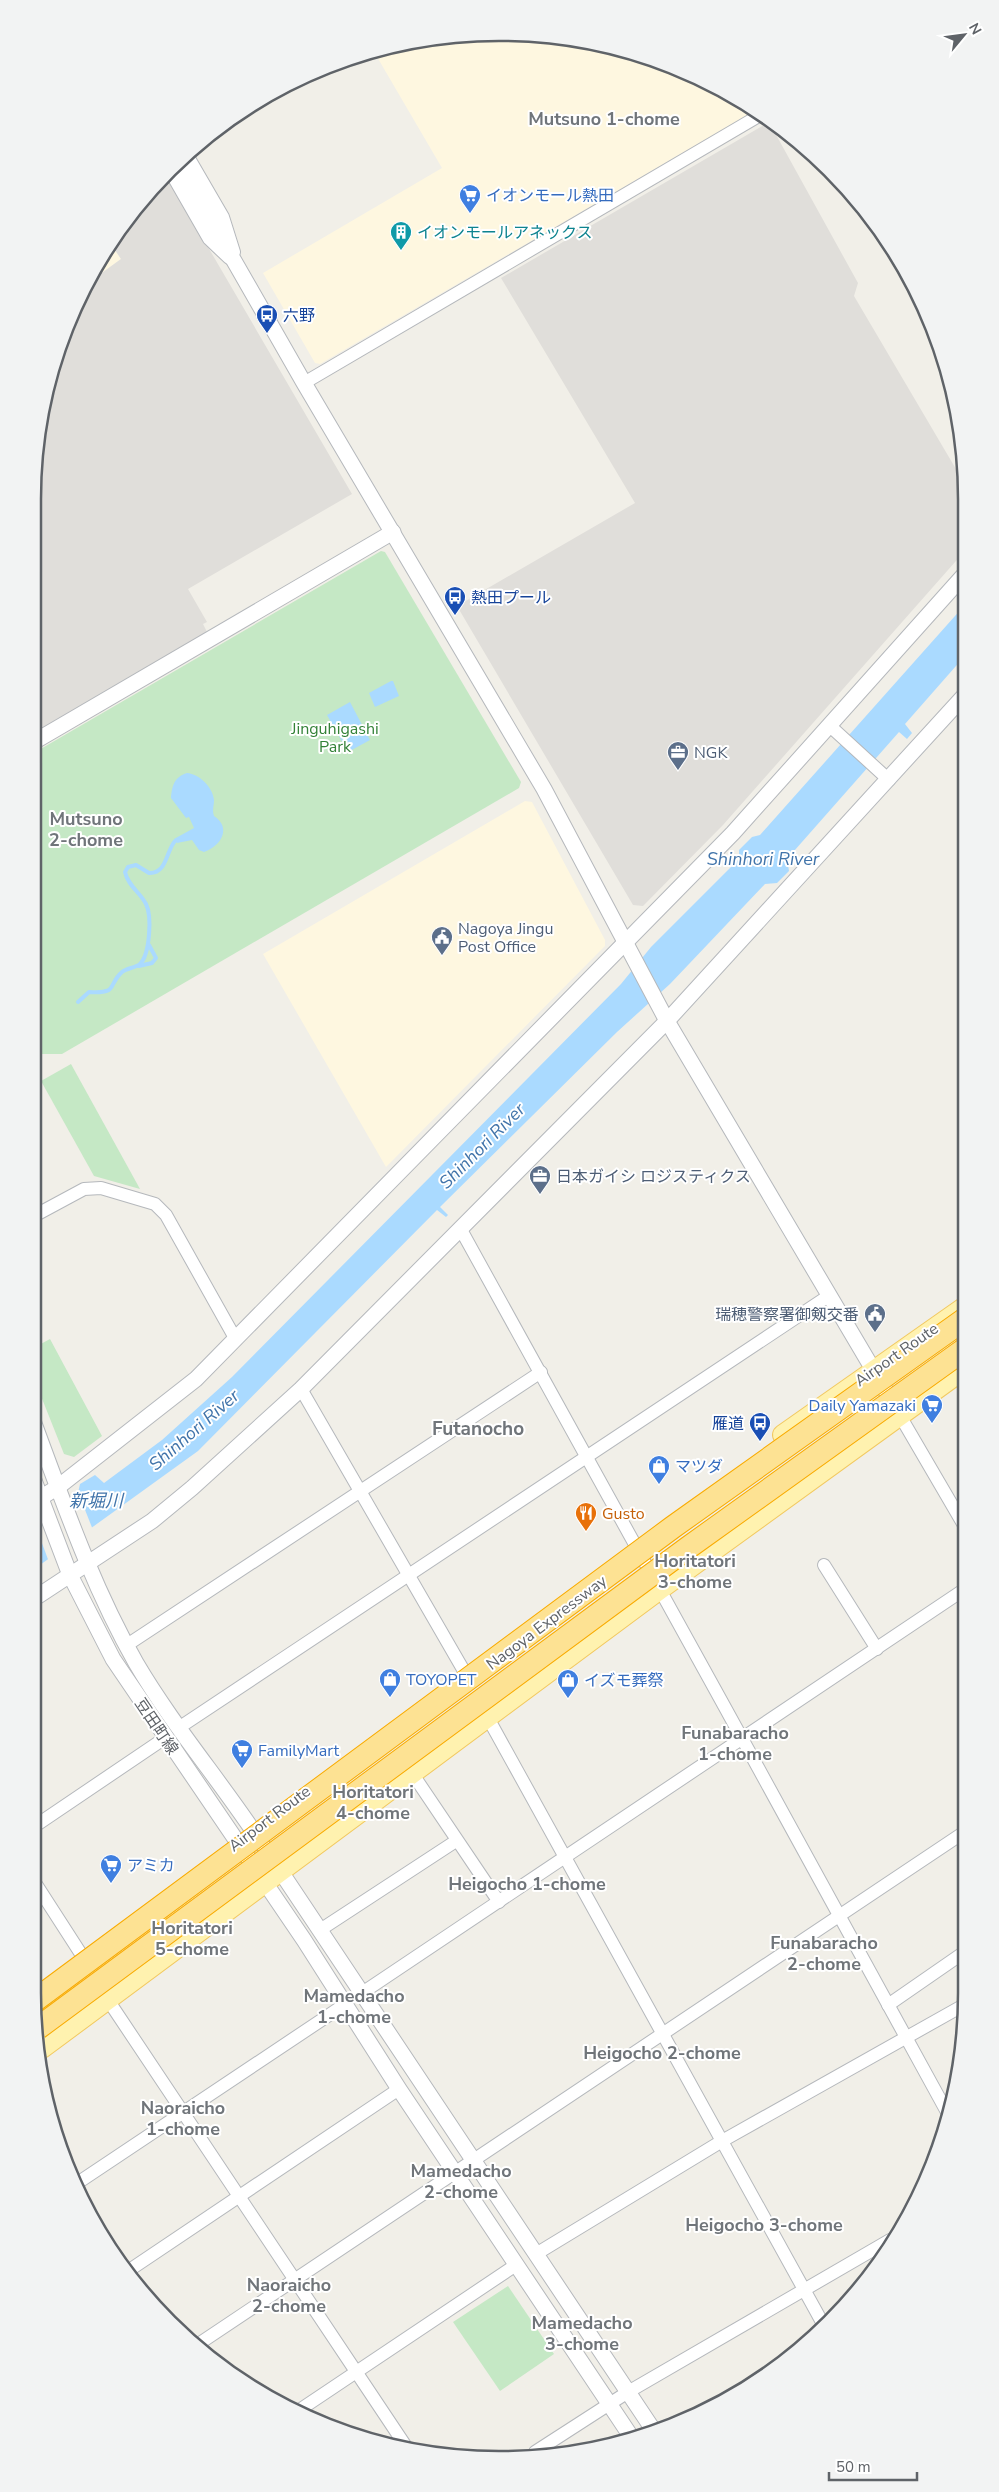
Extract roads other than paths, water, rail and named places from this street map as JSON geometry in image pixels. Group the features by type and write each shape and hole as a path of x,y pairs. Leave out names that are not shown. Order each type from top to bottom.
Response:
{"highway":[{"name":"Nagoya Expressway","path":"41,1995 673,1527 958,1324"},
{"path":"689,1547 768,1478 958,1342"},
{"name":"Nagoya Expressway","path":"42,2025 689,1547 958,1354"},
{"path":"42,2012 196,1898 399,1740"}],"main road":[{"name":"Airport Route","path":"41,1984 237,1842 636,1542 873,1370 958,1312"},
{"path":"44,2046 660,1589 958,1373"}],"street":[{"path":"304,383 755,118"},
{"path":"190,161 223,217 238,267"},
{"path":"181,169 304,383 544,789 664,1015 958,1516"},
{"path":"173,177 209,239 238,267"},
{"path":"41,738 393,532"},
{"path":"41,1498 58,1487 196,1379 235,1338 629,948 733,833 834,730 958,582"},
{"path":"41,1594 152,1521 192,1488 301,1389 460,1228 664,1015 884,776 958,702"},
{"path":"834,730 884,776"},
{"path":"41,1212 84,1189 92,1188 101,1188 155,1204 166,1215 235,1338"},
{"path":"460,1228 636,1542 742,1740 943,2105"},
{"path":"180,1727 830,1295"},
{"path":"127,1645 541,1372"},
{"path":"301,1389 464,1671"},
{"path":"41,1442 58,1487"},
{"name":"豆田町線","path":"58,1487 81,1548 127,1645 180,1727 253,1830 650,2425"},
{"name":"豆田町線","path":"41,1505 47,1512 70,1575 113,1659 304,1940 399,2089 628,2432"},
{"path":"824,1565 878,1649"},
{"path":"362,1994 958,1594"},
{"path":"488,1718 821,2320"},
{"path":"41,1822 165,1738"},
{"path":"412,1773 456,1841 499,1902"},
{"path":"202,2341 958,1836"},
{"path":"320,1930 456,1841"},
{"path":"41,1892 82,1954"},
{"path":"888,2005 958,1957"},
{"path":"108,2000 402,2440"},
{"path":"82,2180 344,2005"},
{"path":"536,2254 722,2141 957,2009"},
{"path":"133,2267 399,2089"},
{"path":"540,2449 628,2392 883,2244"},
{"path":"305,2407 516,2266"}],"water":[{"name":"Shinhori River","path":"958,613 958,664 905,724 912,733 907,739 899,732 787,859 789,871 777,883 765,884 670,984 617,1032 440,1207 448,1215 446,1217 437,1210 198,1451 41,1564 41,1525 78,1493 80,1484 95,1475 104,1483 162,1440 232,1377 621,984 651,947 739,859 739,850 752,837 760,835"},
{"path":"393,681 399,696 375,707 369,693"},
{"path":"350,702 370,740 348,752 327,715"},
{"path":"187,773 201,779 211,790 214,800 214,816 222,826 222,836 219,841 215,846 204,852 199,850 192,840 177,843 174,839 194,828 189,817 186,818 171,798 174,782"}],"waterway":[{"path":"78,1002 89,992 105,992 109,990 122,972 140,964 148,944 148,910 125,872 128,867 136,865 149,873 159,870 163,866 175,841"},
{"path":"139,966 152,963 156,958 149,945"}],"place":[{"name":"イオンモール熱田","path":"470,214"},
{"name":"イオンモールアネックス","path":"401,251"},
{"name":"六野","path":"267,334"},
{"name":"熱田プール","path":"455,616"},
{"name":"NGK","path":"678,771"},
{"name":"Nagoya Jingu Post Office","path":"442,956"},
{"name":"日本ガイシ ロジスティクス","path":"540,1195"},
{"name":"瑞穂警察署御剱交番","path":"875,1333"},
{"name":"Daily Yamazaki","path":"932,1424"},
{"name":"雁道","path":"760,1442"},
{"name":"マツダ","path":"659,1485"},
{"name":"Gusto","path":"586,1532"},
{"name":"TOYOPET","path":"390,1698"},
{"name":"イズモ葬祭","path":"568,1699"},
{"name":"FamilyMart","path":"242,1769"},
{"name":"アミカ","path":"111,1884"}],"district":[{"name":"Mutsuno 1-chome","path":"604,119"},
{"name":"Mutsuno 2-chome","path":"86,830"},
{"name":"Futanocho","path":"478,1428"},
{"name":"Horitatori 3-chome","path":"695,1571"},
{"name":"Funabaracho 1-chome","path":"735,1744"},
{"name":"Horitatori 4-chome","path":"373,1802"},
{"name":"Heigocho 1-chome","path":"527,1884"},
{"name":"Horitatori 5-chome","path":"192,1938"},
{"name":"Funabaracho 2-chome","path":"824,1954"},
{"name":"Mamedacho 1-chome","path":"354,2006"},
{"name":"Heigocho 2-chome","path":"662,2053"},
{"name":"Naoraicho 1-chome","path":"183,2118"},
{"name":"Mamedacho 2-chome","path":"461,2181"},
{"name":"Heigocho 3-chome","path":"764,2225"},
{"name":"Naoraicho 2-chome","path":"289,2295"},
{"name":"Mamedacho 3-chome","path":"582,2333"}],"park label":[{"name":"Jinguhigashi Park","path":"335,737"}],"water label":[{"name":"新堀川","path":"96,1501"}]}
